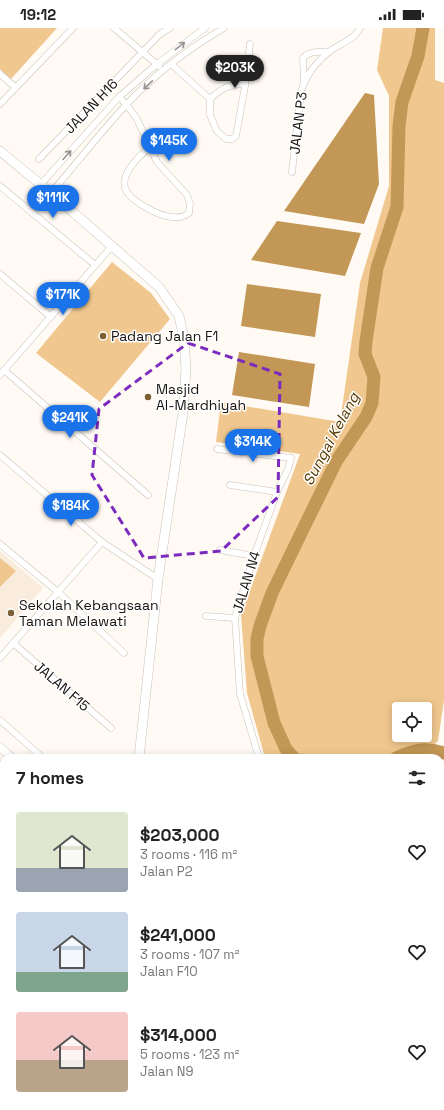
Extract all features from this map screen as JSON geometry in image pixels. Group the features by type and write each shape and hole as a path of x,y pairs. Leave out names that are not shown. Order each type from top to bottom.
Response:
{"main road":[{"path":"0,151 41,184 159,287 179,316 184,339 186,369 183,413 158,579 139,754"}],"street":[{"path":"0,104 73,28"},
{"path":"114,28 163,70"},
{"name":"JALAN H16","path":"39,159 160,34 170,28"},
{"path":"41,184 119,97 157,64 205,28"},
{"path":"51,193 126,104 170,64 202,41 224,28"},
{"name":"JALAN P3","path":"292,172 301,92 304,81 309,72 330,52 355,35 360,28"},
{"path":"244,83 229,85 219,90 210,99 210,115 218,131 226,139 232,139 236,136 250,44"},
{"path":"304,81 303,58 307,54 316,51 330,52"},
{"path":"170,64 210,99"},
{"path":"0,74 16,88"},
{"path":"119,97 137,119 151,147 157,162 187,195 190,209 189,213 185,216 166,216 148,208 126,192 125,185 128,171 141,154 151,147"},
{"path":"0,186 95,266"},
{"path":"112,246 2,372 148,495"},
{"path":"0,274 51,316"},
{"name":"JALAN N4","path":"217,449 291,458 254,556 235,618 240,694 258,754"},
{"path":"0,455 102,542 158,579"},
{"path":"230,485 277,492"},
{"path":"0,658 102,542"},
{"path":"0,544 58,592 124,653"},
{"path":"220,550 254,556"},
{"path":"206,616 235,618"},
{"name":"JALAN F15","path":"13,643 111,728"},
{"path":"0,720 38,754"},
{"path":"0,747 8,754"}],"highlighted area":[{"path":"188,343 280,374 278,497 221,551 144,558 92,475 99,409"}],"shaded area":[{"path":"0,28 57,28 11,79 0,69"},
{"path":"383,28 435,28 435,80 444,83 444,700 438,741 423,754 264,754 247,693 241,615 300,454 216,442 221,402 340,422 360,283 389,186 389,96 377,70"},
{"path":"365,93 374,95 379,184 364,224 284,211"},
{"path":"277,221 361,233 345,276 251,260"},
{"name":"Padang Jalan F1","path":"112,262 151,293 170,319 100,402 36,353"},
{"path":"247,284 321,294 315,337 241,326"},
{"path":"239,352 315,364 309,407 232,395"},
{"name":"Sekolah Kebangsaan Taman Melawati","path":"0,551 43,588 0,638"},
{"path":"0,558 16,571 0,587"}],"waterway":[{"name":"Sungai Kelang","path":"290,754 286,749 274,723 257,656 257,639 272,593 307,521 337,460 366,417 372,403 374,377 365,354 366,341 377,268 397,207 399,126 402,102 418,56 423,28"},
{"name":"Sungai Kelang","path":"406,754 420,750 431,750 444,753"}],"place":[{"name":"Padang Jalan F1","path":"103,336"},
{"name":"Masjid Al-Mardhiyah","path":"148,397"},
{"name":"Sekolah Kebangsaan Taman Melawati","path":"11,613"}]}
